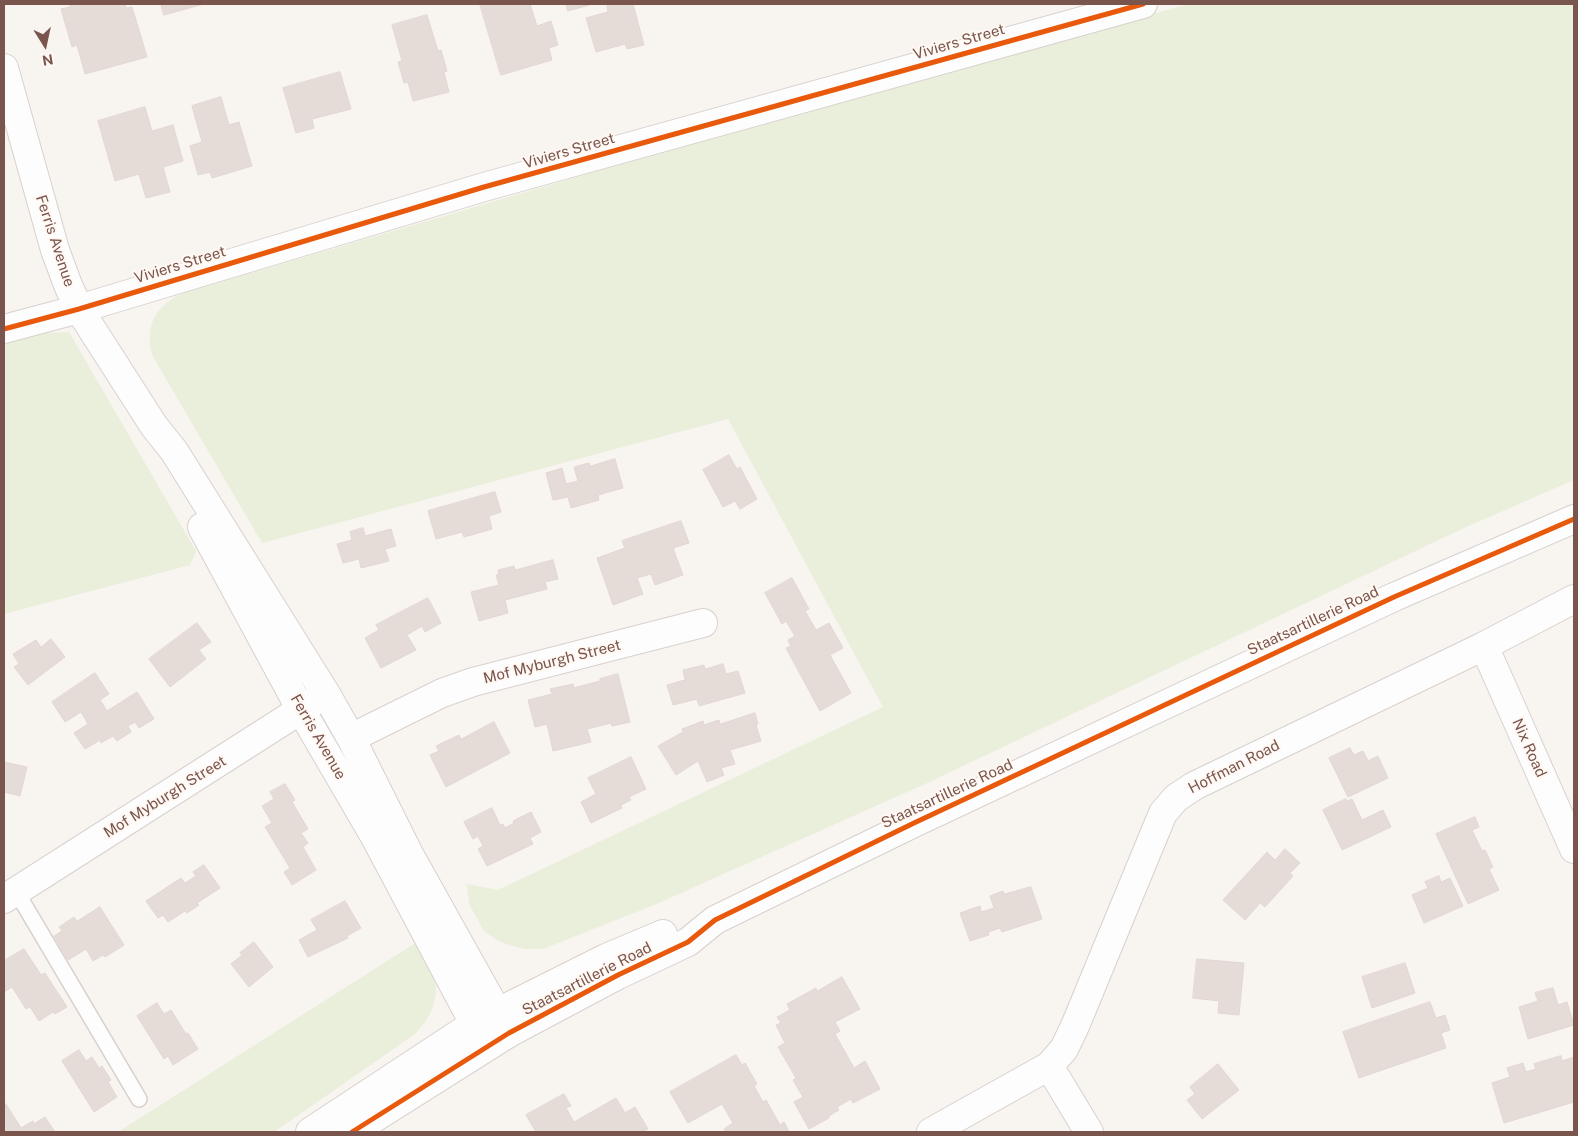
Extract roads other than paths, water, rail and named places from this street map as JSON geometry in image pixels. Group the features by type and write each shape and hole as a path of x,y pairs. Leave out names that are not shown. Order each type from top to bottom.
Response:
{"street":[{"name":"Viviers Street","path":"4,329 484,187 1143,4"},
{"name":"Ferris Avenue","path":"4,68 55,250 79,308 154,426 179,459 326,694 409,854 492,1029"},
{"name":"Ferris Avenue","path":"154,426 167,462 301,710 379,845 492,1029"},
{"name":"Staatsartillerie Road","path":"310,1132 492,1029 618,975 688,942 715,920 914,823 1394,597 1574,518"},
{"name":"Hoffman Road","path":"931,1132 1049,1066 1064,1048 1075,1026 1163,814 1169,804 1194,786 1484,646 1574,599"},
{"name":"Mof Myburgh Street","path":"350,738 442,693 473,682 703,623"},
{"name":"Nix Road","path":"1484,646 1574,849"},
{"name":"Mof Myburgh Street","path":"10,895 326,694"},
{"name":"Staatsartillerie Road","path":"352,1132 492,1029"},
{"path":"1049,1066 1088,1132"}],"lane":[{"path":"10,895 139,1099"}]}
